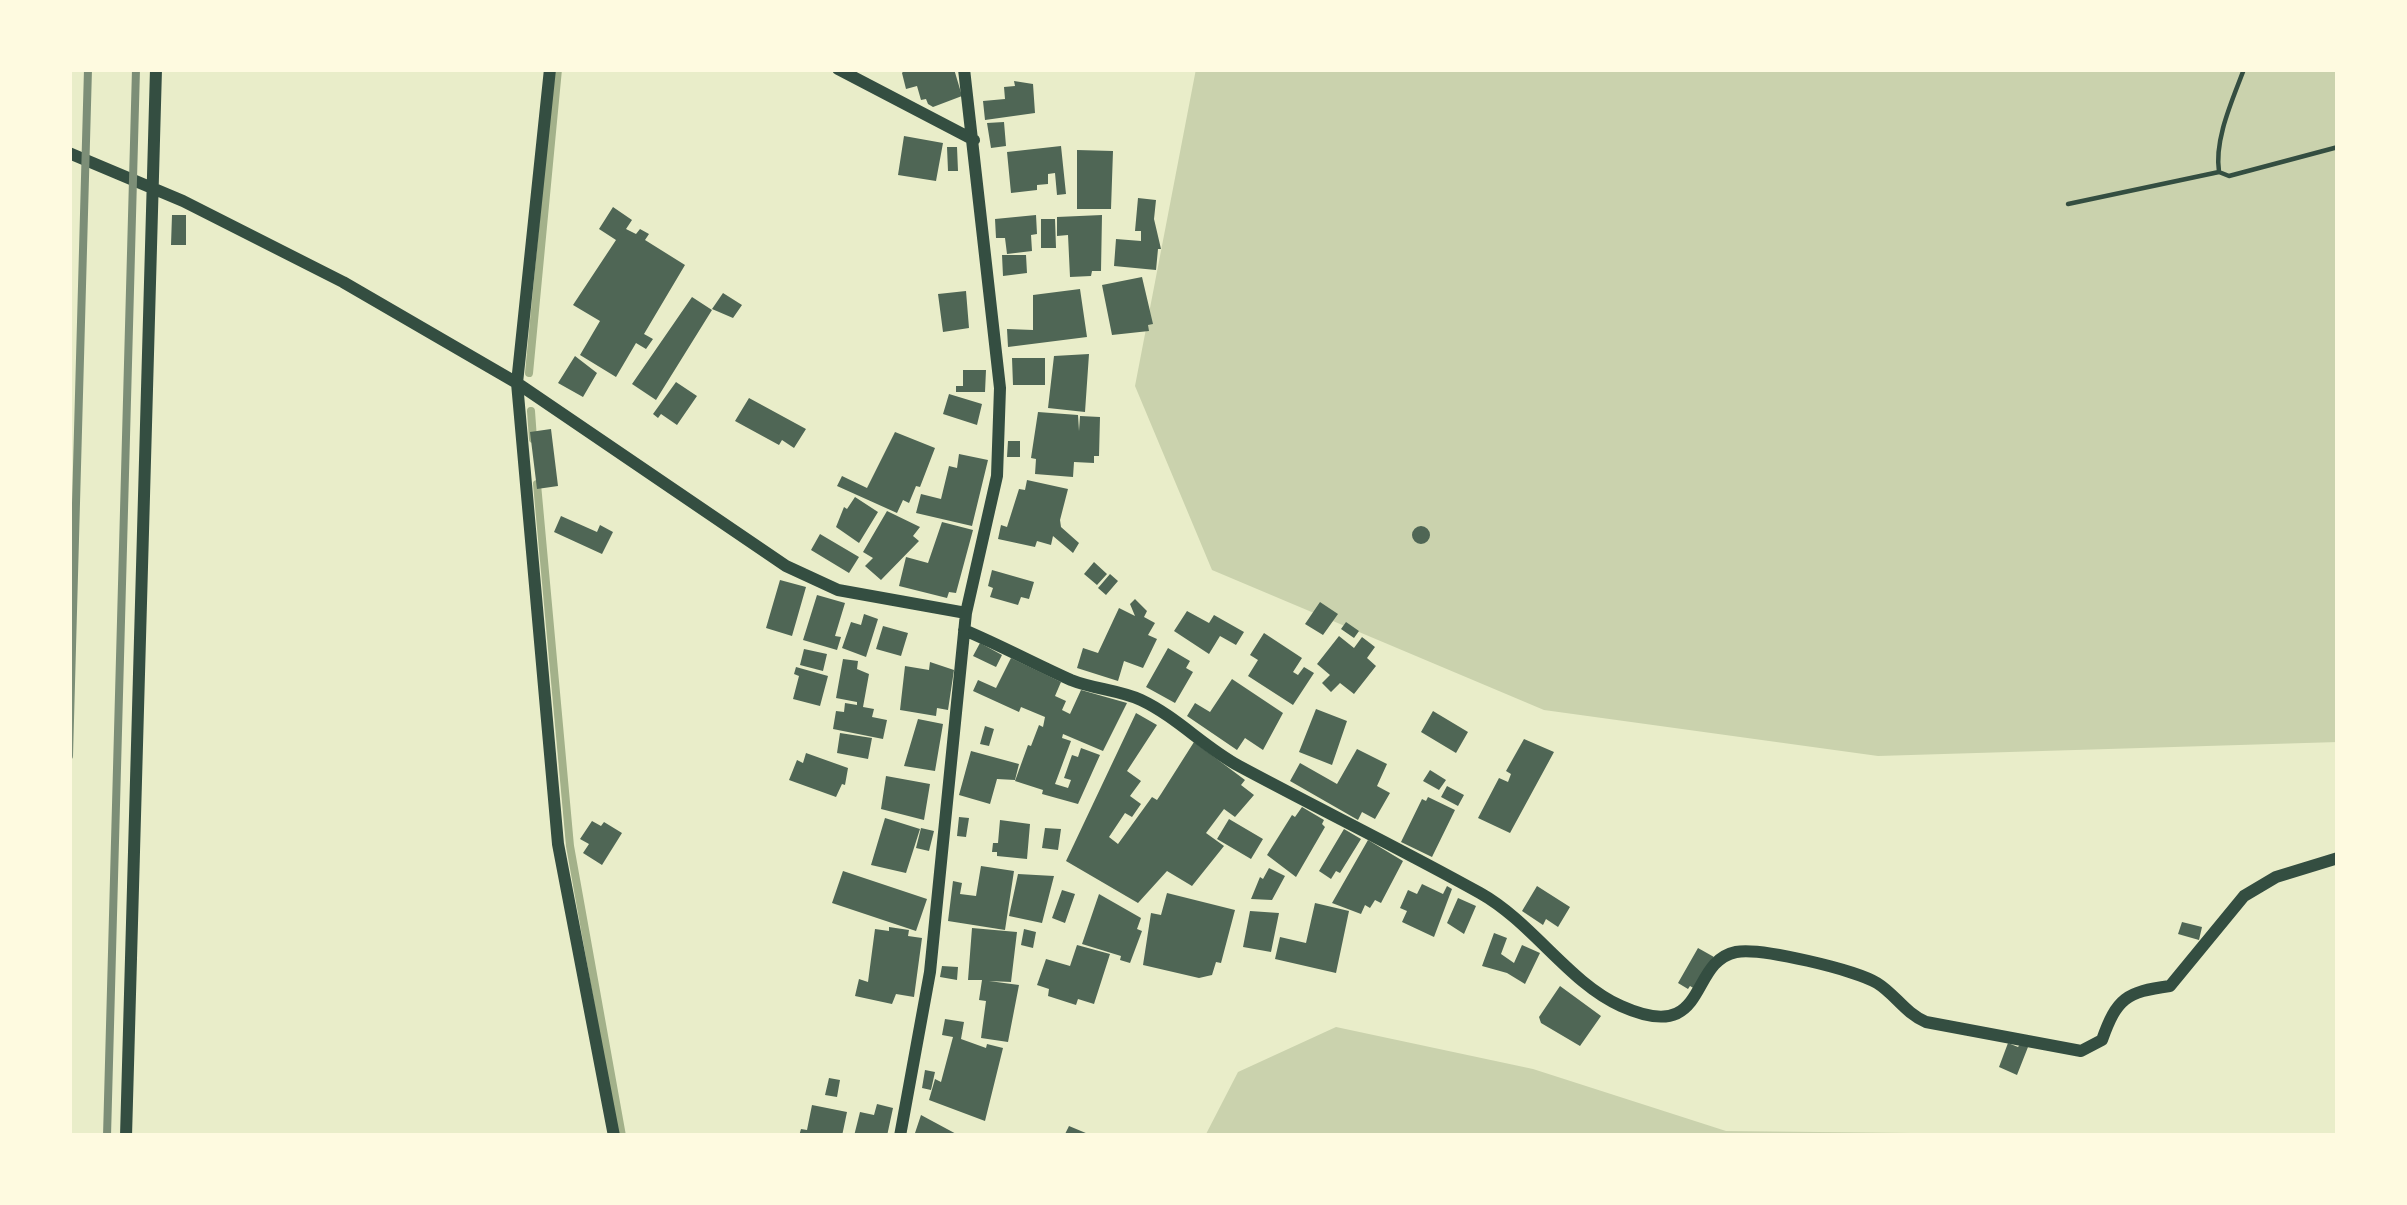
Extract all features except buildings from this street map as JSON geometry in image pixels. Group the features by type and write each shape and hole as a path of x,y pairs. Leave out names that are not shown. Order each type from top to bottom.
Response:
{"street":[{"path":"126,1136 156,69"},
{"path":"550,69 517,383 558,844 614,1136"},
{"path":"838,69 974,140"},
{"path":"900,1136 930,972 966,613 997,476 1001,426 964,69"},
{"path":"69,153 343,282 517,383 786,566 838,590 966,613"},
{"path":"964,630 1074,681 1136,698 1167,715 1233,763 1514,914 1616,1004 1652,1018 1669,1018 1684,1008 1732,952 1752,952 1782,955 1874,981 1912,1016 1926,1022 2081,1051 2102,1040 2121,1000 2170,986 2244,896 2276,877 2338,858"}],"path":[{"path":"2219,172 2217,161 2229,110 2244,69"},
{"path":"2068,204 2219,172 2228,176 2338,147"}],"green space":[{"path":"1196,69 2338,69 2338,742 1878,756 1544,710 1212,570 1135,386"},
{"path":"1336,1027 1533,1069 1726,1131 2189,1136 1205,1136 1238,1072"}],"waterway":[{"path":"529,373 558,69"},
{"path":"531,411 533,439"},
{"path":"537,484 570,846 622,1136"}],"railway":[{"path":"69,756 88,69"},
{"path":"107,1136 136,69"}]}
